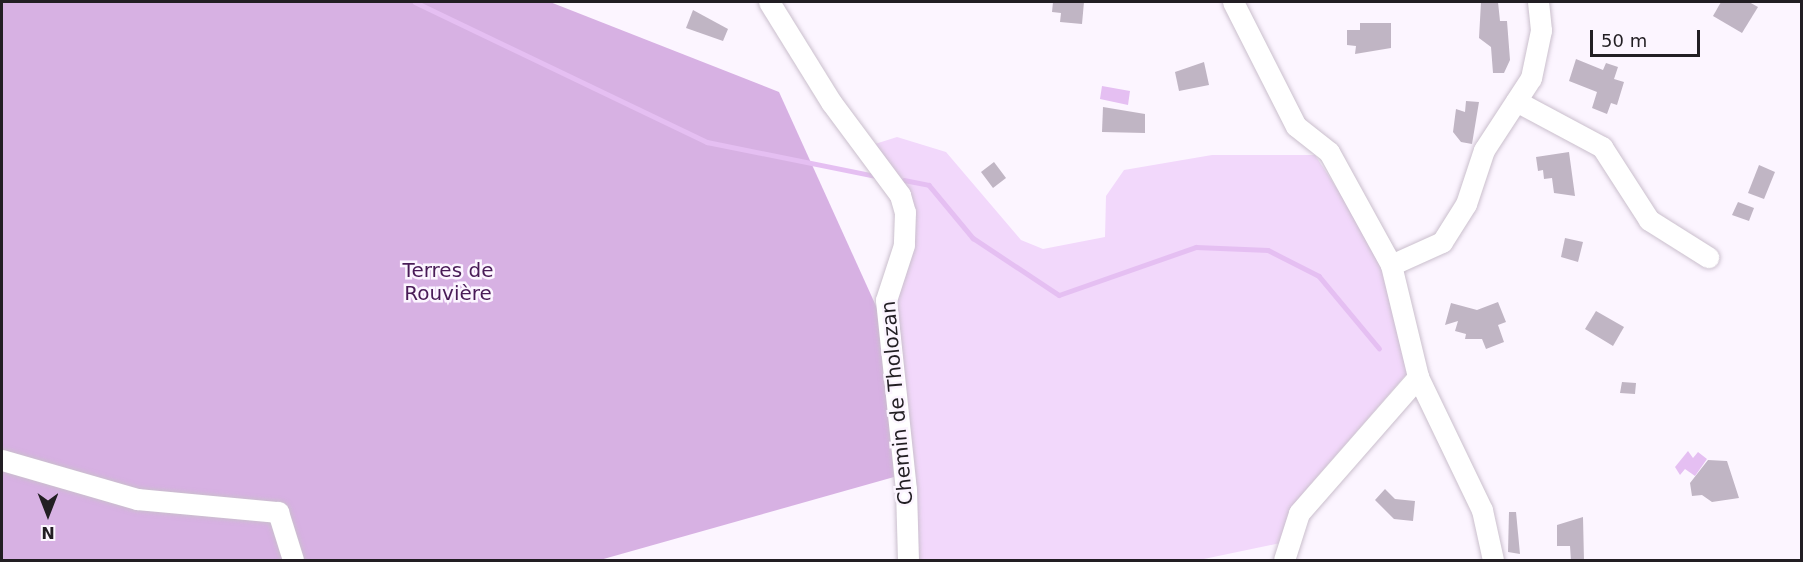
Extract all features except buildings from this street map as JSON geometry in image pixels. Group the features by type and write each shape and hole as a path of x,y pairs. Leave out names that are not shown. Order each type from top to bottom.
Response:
{"street":[{"name":"Chemin de Tholozan","path":"769,2 831,102 900,195 905,212 904,244 886,300 906,489 908,561"},
{"path":"1233,2 1296,126 1329,152 1391,265 1418,377 1482,510 1493,561"},
{"path":"1391,265 1442,242 1466,204 1484,150 1532,78 1541,30 1538,2"},
{"path":"1516,101 1602,147 1649,220 1708,257"},
{"path":"1284,561 1299,513 1418,377"},
{"path":"2,460 138,499 278,512 283,518 293,561"}],"shaded area":[{"path":"1102,86 1130,91 1128,105 1100,99"},
{"path":"897,137 946,152 1021,240 1043,249 1105,237 1106,196 1124,170 1212,155 1315,155 1373,244 1386,274 1410,370 1302,494 1285,542 1199,560 913,560 893,291 909,247 915,208 875,144"},
{"path":"1688,451 1693,458 1698,452 1707,459 1695,476 1685,469 1680,475 1675,467"}],"green space":[{"name":"Terres de Rouvière","path":"2,2 550,2 779,92 881,317 894,477 600,560 2,560"}],"waterway":[{"path":"415,2 707,142 875,176"},
{"path":"904,180 929,185 973,238 1059,295 1196,247 1268,250 1319,276 1379,348"}]}
